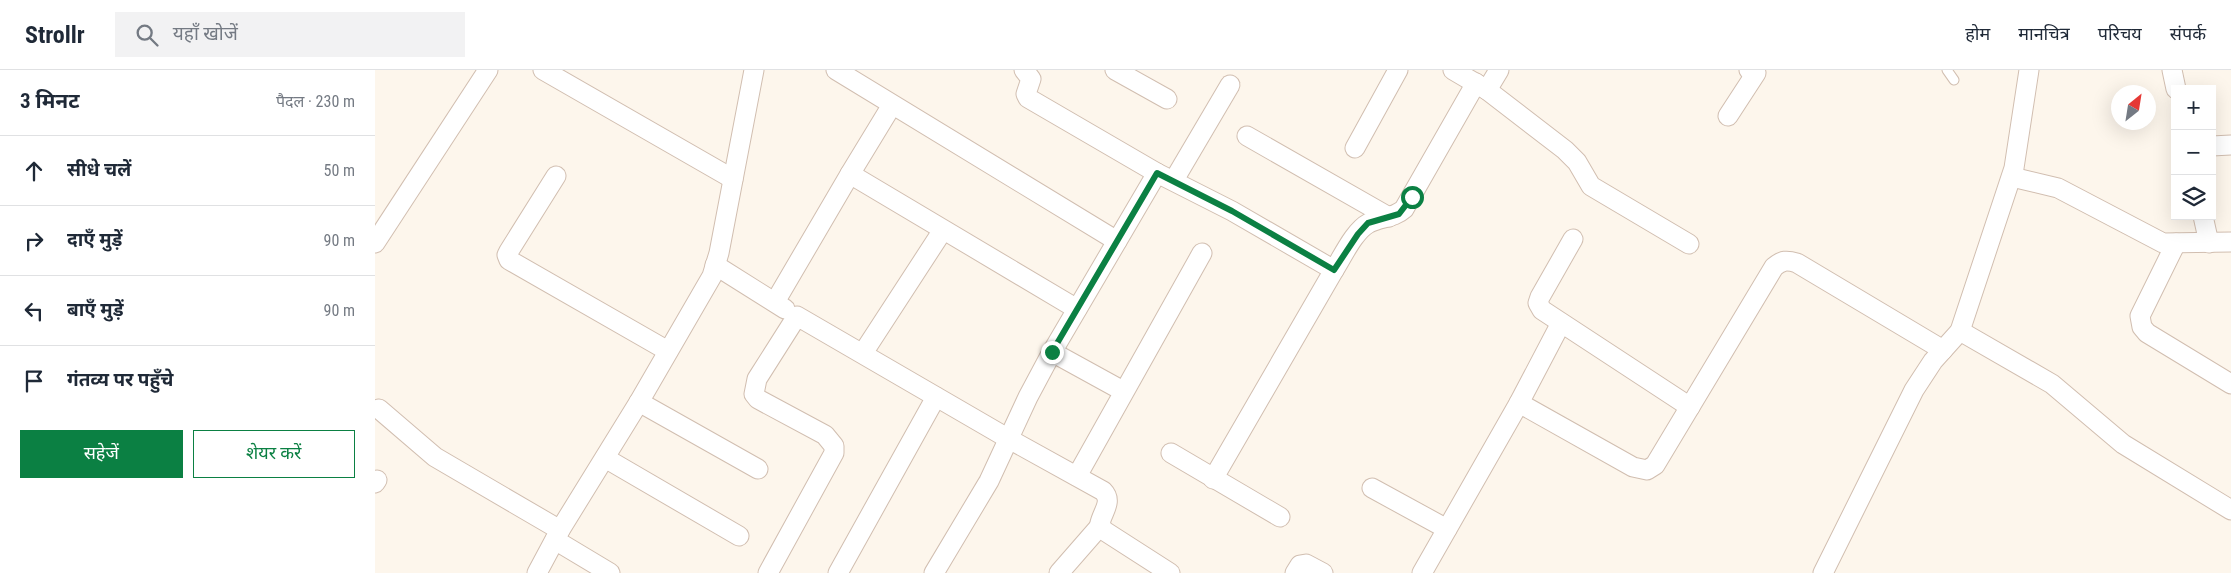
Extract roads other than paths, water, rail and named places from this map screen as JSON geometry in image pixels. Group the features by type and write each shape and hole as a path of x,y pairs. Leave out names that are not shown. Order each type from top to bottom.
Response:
{"street":[{"path":"375,243 488,70"},
{"path":"543,70 733,179"},
{"path":"537,573 707,284 715,265 754,70"},
{"path":"836,70 1117,241"},
{"path":"1115,70 1167,100"},
{"path":"1355,148 1398,70"},
{"path":"1453,70 1481,87 1572,156 1591,186 1689,244"},
{"path":"1213,478 1334,270 1358,234 1368,223 1399,214 1412,197 1481,87 1499,70"},
{"path":"1823,573 1914,390 1925,371 1960,331 2012,176 2029,70"},
{"path":"2172,70 2175,85"},
{"path":"1728,116 1754,71"},
{"path":"1031,73 1026,94 1028,98 1165,177 1334,270"},
{"path":"934,573 989,480 1052,352 1117,241 1165,177 1230,84"},
{"path":"775,302 892,105"},
{"path":"1247,136 1389,217"},
{"path":"2216,146 2231,145"},
{"path":"850,174 1077,309"},
{"path":"556,176 509,251 507,255 509,260 668,352"},
{"path":"2012,176 2058,188 2151,239 2163,243 2231,242"},
{"path":"2204,220 2209,243"},
{"path":"863,353 943,230"},
{"path":"1573,239 1538,303 1542,310 1690,407"},
{"path":"2176,243 2141,316 2141,327 2147,333 2231,384"},
{"path":"1077,476 1202,253"},
{"path":"1519,403 1639,470 1647,470 1655,464 1774,267 1780,262 1797,262 1943,350"},
{"path":"715,265 797,316 1009,439 1077,476 1108,496 1100,526 1059,573"},
{"path":"768,573 834,453 834,446 825,435 757,399 754,394 757,379 797,316"},
{"path":"1422,573 1519,403 1561,323"},
{"path":"1960,331 2052,384 2123,444 2231,510"},
{"path":"1052,352 1123,391"},
{"path":"838,573 936,396"},
{"path":"639,402 758,469"},
{"path":"379,409 435,457 558,535 600,570"},
{"path":"1171,453 1280,517"},
{"path":"605,458 739,536"},
{"path":"1373,488 1447,529"},
{"path":"1100,526 1161,571"},
{"path":"1295,573 1301,565 1306,564 1323,573"}],"lane":[{"path":"1947,70 1954,80"}]}
